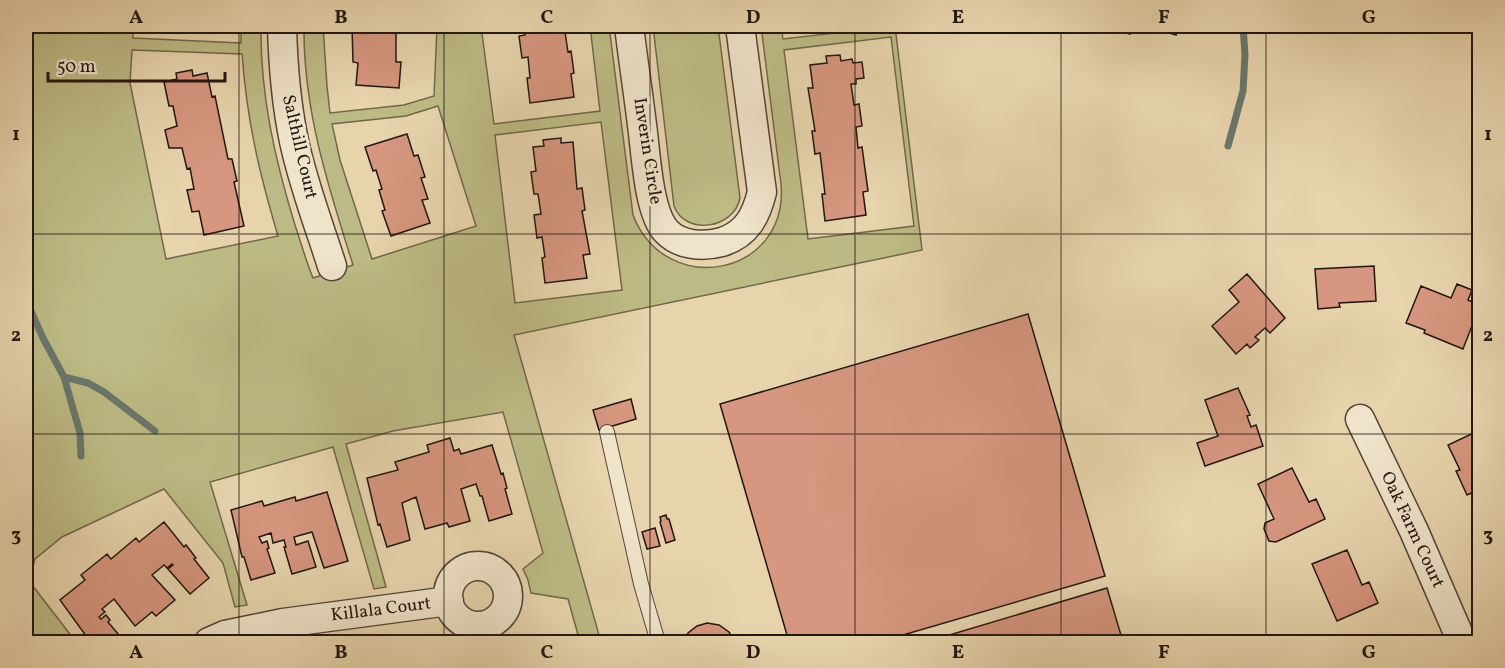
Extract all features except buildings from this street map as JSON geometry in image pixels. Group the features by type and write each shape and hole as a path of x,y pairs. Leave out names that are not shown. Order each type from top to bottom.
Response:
{"street":[{"name":"Salthill Court","path":"282,26 283,66 294,142 332,266"},
{"name":"Inverin Circle","path":"629,26 650,187 657,214 666,231 680,242 700,245 721,242 737,235 751,224 758,211 762,192 740,26"},
{"name":"Oak Farm Court","path":"1360,419 1414,531 1462,642"},
{"name":"Killala Court","path":"208,642 225,635 283,623 448,602"}],"lane":[{"path":"607,432 641,584 658,642"}],"shaded area":[{"path":"26,26 133,26 133,38 241,43 241,26 261,26 263,77 270,127 281,176 313,278 353,265 326,177 312,117 304,26 323,26 330,113 404,105 434,96 437,26 481,26 494,124 600,111 590,26 609,26 633,215 649,242 671,259 696,267 722,266 746,257 766,240 778,215 781,184 761,26 781,26 783,39 895,26 922,250 514,335 601,642 580,642 568,599 531,593 523,569 543,553 503,412 393,431 346,444 386,587 374,589 333,447 210,482 247,605 235,607 223,563 164,489 62,537 35,559 29,581 76,642 26,642 26,535 32,512 26,509","holes":["891,37 914,226 808,239 784,50","132,50 242,54 255,146 278,236 166,259 130,83","438,106 476,226 372,259 340,160 332,124 406,116","601,122 622,290 515,303 495,135"]},
{"path":"653,26 718,26 740,198 729,217 719,222 698,225 688,222 680,216 674,206"}],"waterway":[{"path":"1228,146 1243,91 1245,55 1243,26"},
{"path":"26,300 64,377 80,433 81,456"},
{"path":"64,377 88,383 104,392 155,431"}]}
